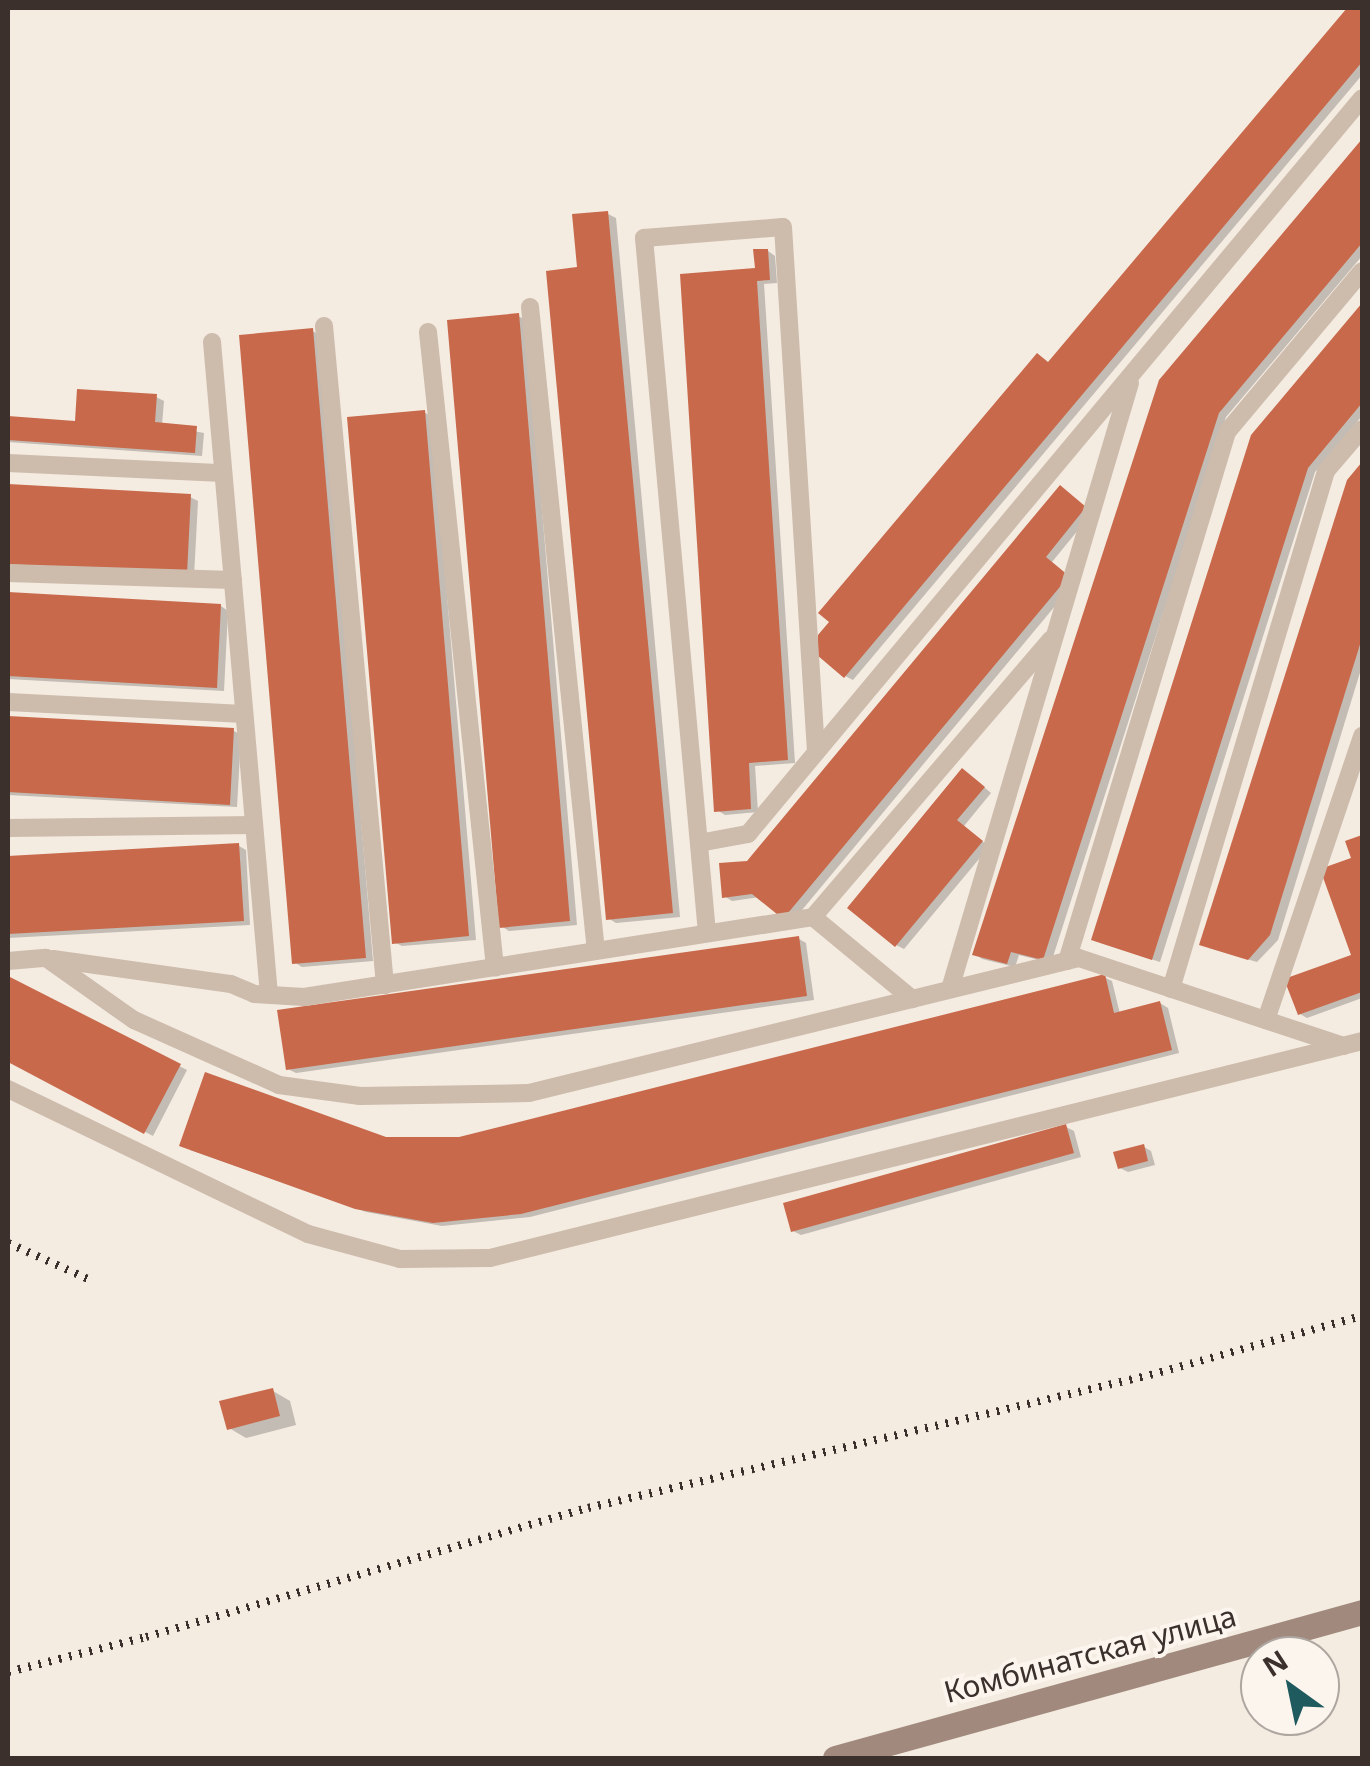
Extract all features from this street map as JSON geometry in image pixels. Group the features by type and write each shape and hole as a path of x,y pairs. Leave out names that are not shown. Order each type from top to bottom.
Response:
{"main road":[{"name":"Комбинатская улица","path":"835,1758 1362,1612"}],"lane":[{"path":"699,843 748,834 1362,98"},
{"path":"708,934 644,238 782,227 816,752"},
{"path":"1067,961 1228,432 1362,271"},
{"path":"530,307 596,951"},
{"path":"324,326 385,985"},
{"path":"428,332 494,967"},
{"path":"212,342 268,995"},
{"path":"950,989 1132,372"},
{"path":"1172,988 1326,471 1362,429"},
{"path":"8,463 223,473"},
{"path":"8,573 233,580"},
{"path":"8,960 46,958 304,998 813,917 1055,635"},
{"path":"8,702 244,714"},
{"path":"1266,1020 1362,737"},
{"path":"8,828 254,825"},
{"path":"813,917 912,999"},
{"path":"46,958 134,1020 279,1086 360,1096 529,1092 1079,958 1266,1020 1354,1043"},
{"path":"8,1089 308,1234 400,1259 490,1258 1354,1043"}],"building":[{"path":"1347,8 1362,8 1362,62 844,678 817,655 818,635 829,622 818,613 1037,353 1048,362"},
{"path":"1362,139 1362,243 1219,413 1043,960 1011,952 1007,964 972,955 1159,380"},
{"path":"608,211 673,913 606,920 546,271 577,267 572,214"},
{"path":"753,249 768,249 770,280 757,281 788,760 749,763 751,809 714,812 680,274 755,268"},
{"path":"1362,303 1362,403 1308,468 1152,960 1091,940 1251,435"},
{"path":"519,313 570,921 499,928 447,320"},
{"path":"313,328 366,958 292,964 239,335"},
{"path":"77,389 157,394 155,422 197,426 195,453 8,440 8,416 75,421"},
{"path":"425,410 469,936 392,944 347,417"},
{"path":"1362,462 1362,638 1270,935 1248,960 1199,945 1347,480"},
{"path":"8,484 191,494 187,574 8,564"},
{"path":"1060,485 1086,507 1046,557 1069,576 783,919 752,894 722,898 719,863 747,861"},
{"path":"8,592 221,604 217,688 8,676"},
{"path":"8,716 234,728 230,805 8,792"},
{"path":"962,768 985,787 957,820 983,841 895,947 847,908"},
{"path":"1362,835 1362,992 1298,1015 1284,979 1351,955 1320,869 1351,858 1345,841"},
{"path":"239,843 244,921 8,934 8,856"},
{"path":"799,936 807,996 286,1070 277,1010"},
{"path":"1105,974 1114,1013 1160,1001 1172,1050 521,1214 433,1223 355,1209 179,1146 205,1072 386,1137 459,1137"},
{"path":"8,976 181,1064 144,1134 8,1062"},
{"path":"1066,1124 1074,1153 791,1232 783,1203"},
{"path":"1144,1144 1148,1161 1118,1169 1113,1152"},
{"path":"273,1388 280,1416 227,1430 219,1401"}],"railway":[{"path":"8,1243 88,1279"},
{"path":"8,1672 146,1637 588,1508 1150,1375 1362,1316"}]}
